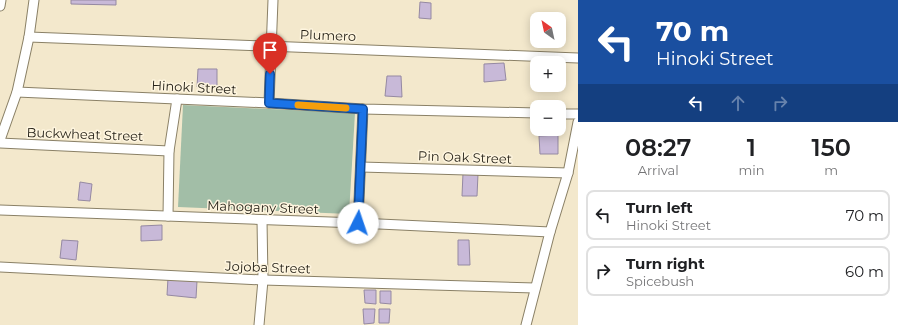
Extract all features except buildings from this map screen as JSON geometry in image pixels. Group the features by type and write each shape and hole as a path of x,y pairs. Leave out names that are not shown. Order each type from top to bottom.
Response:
{"street":[{"path":"0,6 1,0"},
{"path":"0,142 17,92 29,37 34,0"},
{"path":"269,103 273,0"},
{"name":"Plumero","path":"29,37 578,58"},
{"name":"Hinoki Street","path":"17,92 269,103 363,109 530,113"},
{"path":"168,216 169,151 177,99"},
{"path":"358,223 363,109"},
{"path":"566,114 578,114"},
{"path":"526,325 550,232 568,173 578,122"},
{"name":"Buckwheat Street","path":"0,142 169,151"},
{"name":"Pin Oak Street","path":"361,166 568,173"},
{"name":"Mahogany Street","path":"0,210 358,223 550,232"},
{"path":"259,325 263,280 262,220"},
{"name":"Jojoba Street","path":"0,267 263,280 535,288"}],"green space":[{"path":"183,105 355,113 349,214 178,207"}],"slow traffic":[{"path":"298,105 346,108"}],"route":[{"path":"270,74 269,103 363,109 358,223"}]}
